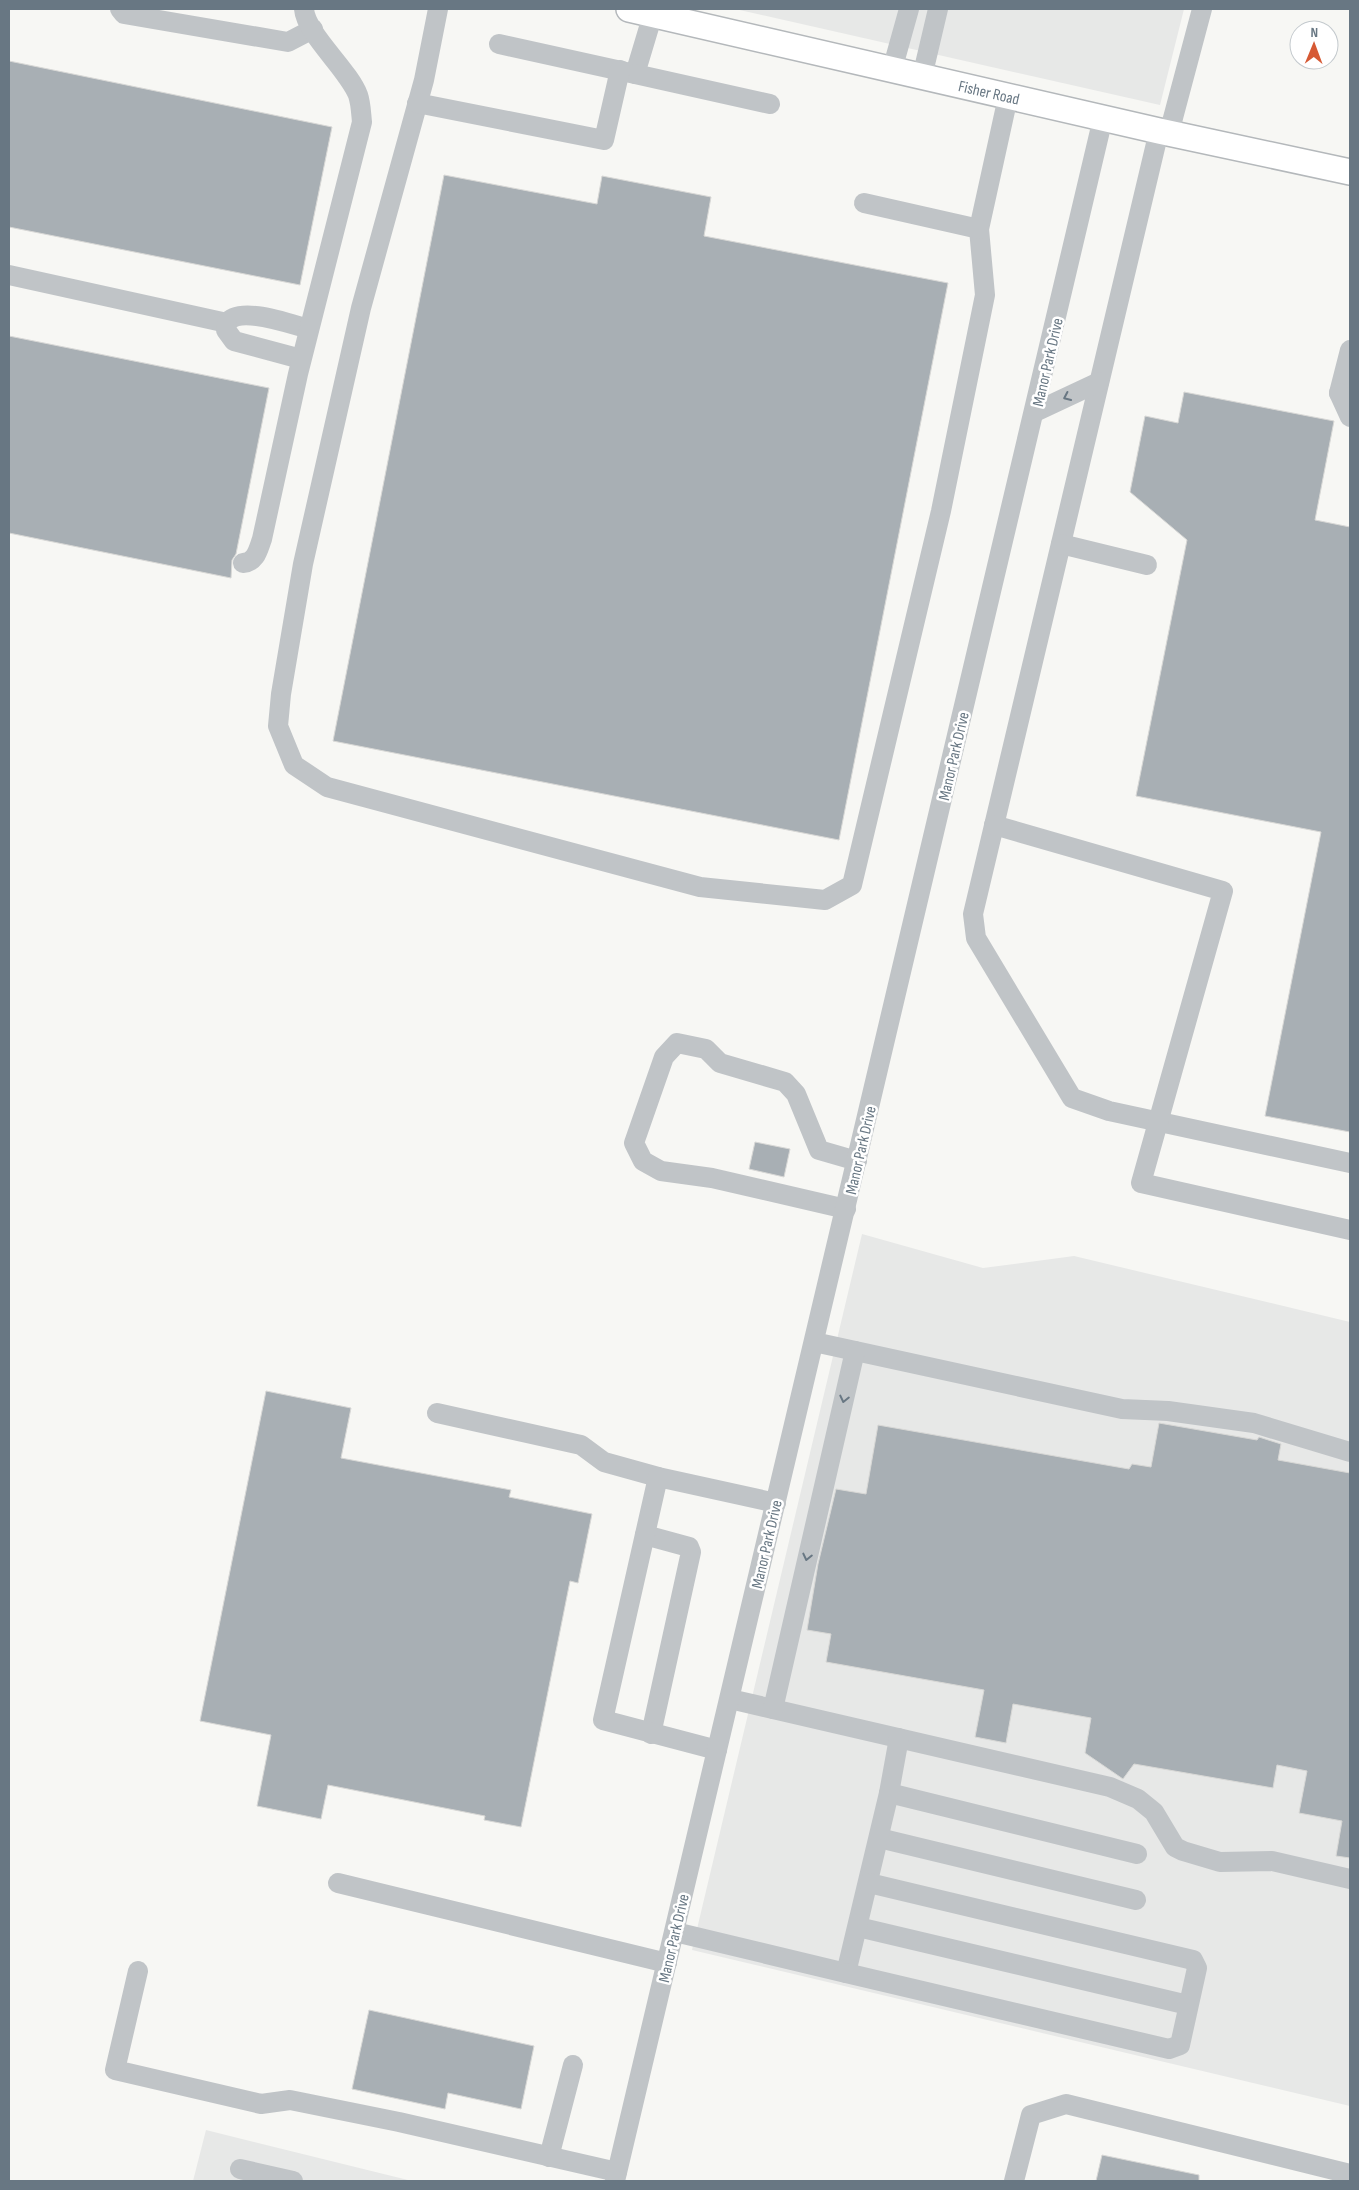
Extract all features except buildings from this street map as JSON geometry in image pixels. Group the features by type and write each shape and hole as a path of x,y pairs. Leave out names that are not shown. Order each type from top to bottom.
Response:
{"main road":[{"name":"Fisher Road","path":"628,9 1164,132 1350,172"}],"street":[{"path":"120,9 124,14 288,42 313,29"},
{"path":"243,563 249,562 254,558 262,539 309,328 362,122 360,101 353,86 313,29 304,9"},
{"path":"438,9 417,103 361,308 303,564 281,694 278,726 294,765 327,787 700,887 825,900 852,885 941,511 985,295 979,229 1008,96"},
{"path":"892,70 909,9"},
{"path":"922,77 938,9"},
{"path":"1202,9 1164,132 1099,382 973,914 976,938 1072,1098 1109,1112 1350,1163"},
{"path":"417,103 604,140 627,72 653,14"},
{"path":"499,44 770,104"},
{"name":"Manor Park Drive","path":"616,2177 1103,118"},
{"path":"864,203 979,229"},
{"path":"9,275 227,323"},
{"path":"302,359 234,341 226,330 227,323 230,319 246,314 309,328"},
{"path":"1350,350 1345,394 1350,417"},
{"path":"1035,412 1099,382"},
{"path":"1061,544 1147,564"},
{"path":"994,825 1222,892 1142,1183 1350,1230"},
{"path":"846,1209 712,1178 661,1170 643,1161 634,1144 664,1057 677,1043 706,1049 720,1064 786,1082 796,1094 819,1150 857,1161"},
{"path":"814,1342 1122,1409 1168,1411 1254,1423 1350,1452"},
{"path":"772,1709 855,1352"},
{"path":"437,1413 581,1445 604,1462 658,1477 776,1503"},
{"path":"658,1477 603,1717 605,1722 717,1750"},
{"path":"644,1535 689,1547 691,1552 651,1734"},
{"path":"730,1699 1122,1792 1138,1799 1154,1812 1175,1847 1183,1851 1220,1862 1272,1860 1350,1879"},
{"path":"846,1973 890,1793 899,1738"},
{"path":"890,1793 1137,1854"},
{"path":"879,1838 1136,1900"},
{"path":"338,1883 667,1963"},
{"path":"675,1932 1169,2049 1180,2045 1197,1968 1197,1964 1193,1960 869,1883"},
{"path":"858,1927 1188,2005"},
{"path":"138,1971 115,2070 261,2104 290,2100 548,2157 616,2177"},
{"path":"548,2157 573,2065"},
{"path":"1014,2181 1031,2115 1066,2104 1350,2174"},
{"path":"240,2169 293,2181"}],"shaded area":[{"path":"735,9 1184,9 1160,105"},
{"path":"862,1234 983,1268 1074,1256 1350,1322 1350,2106 692,1950"},
{"path":"206,2130 412,2181 193,2181"}]}
